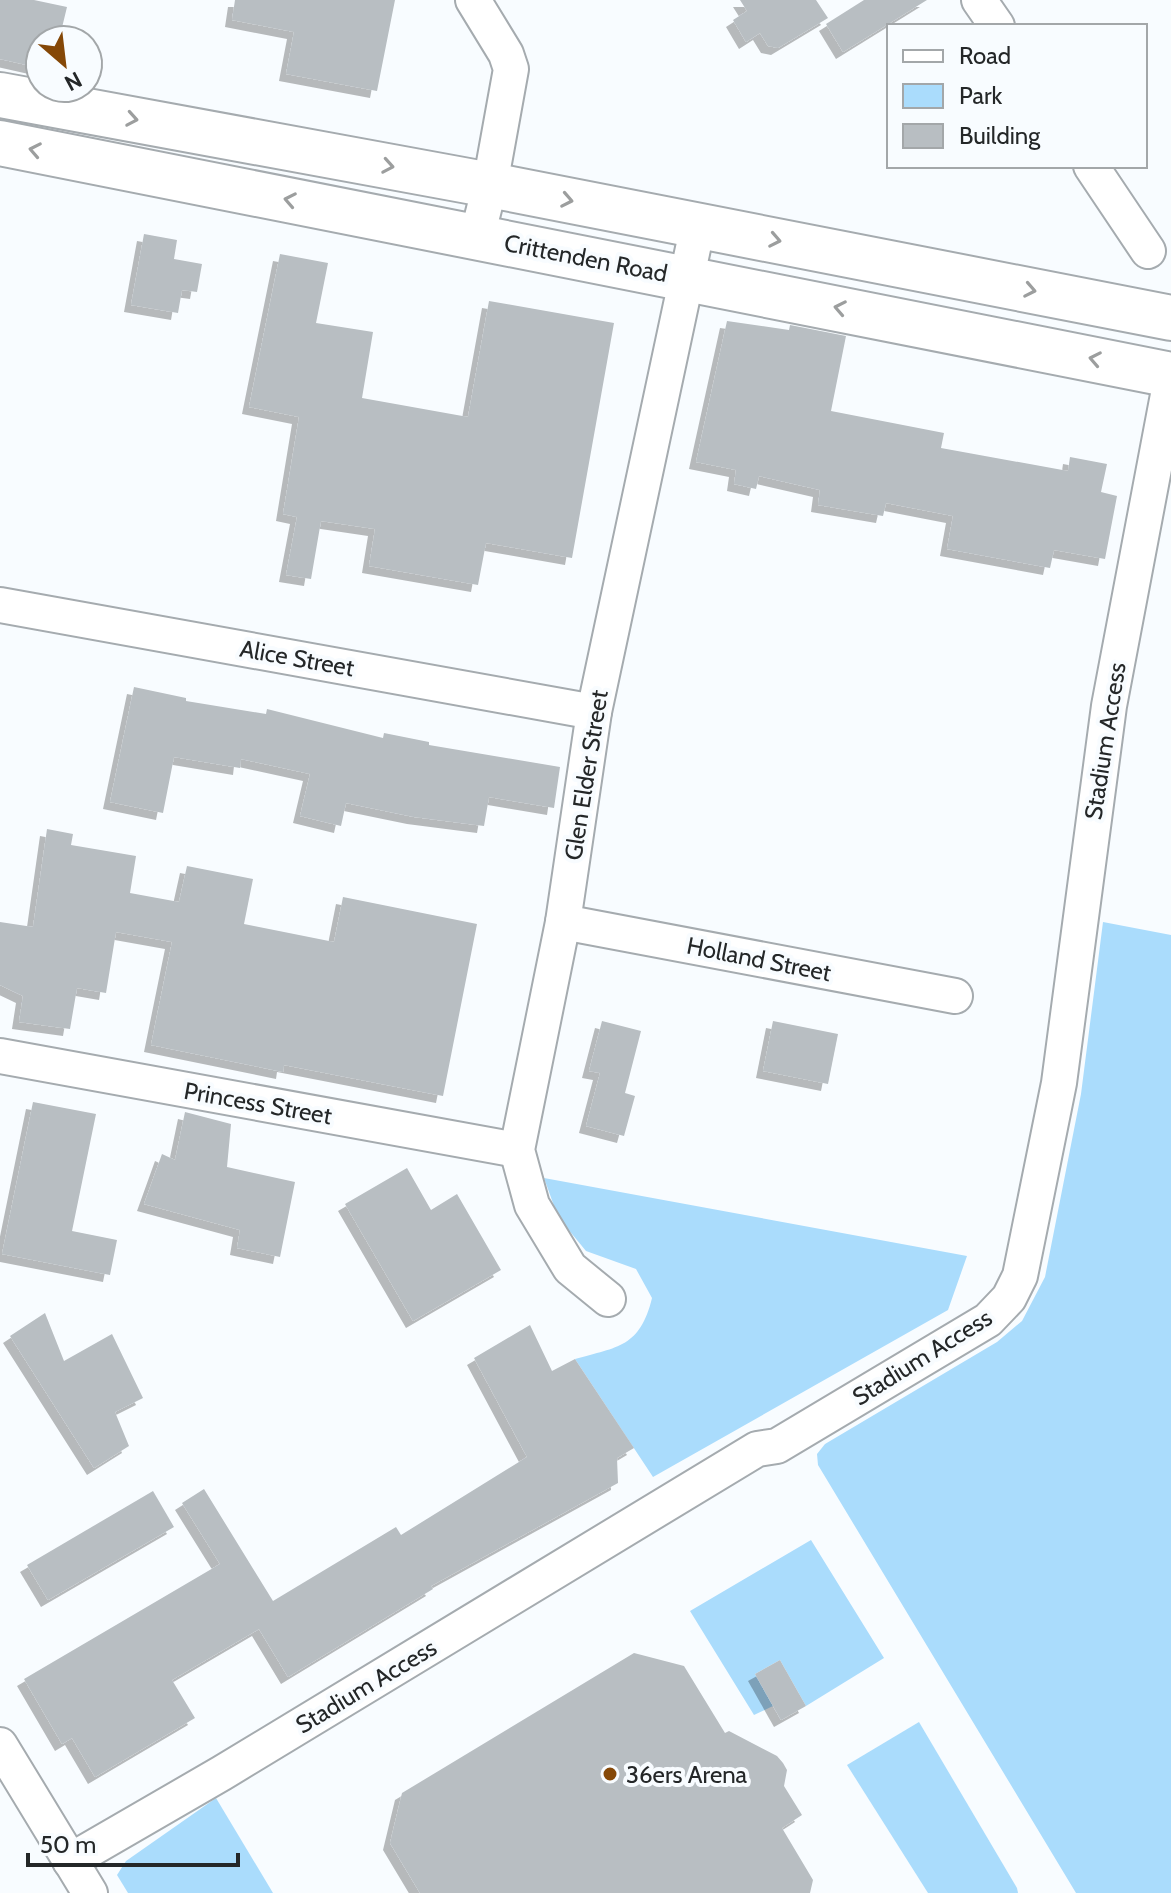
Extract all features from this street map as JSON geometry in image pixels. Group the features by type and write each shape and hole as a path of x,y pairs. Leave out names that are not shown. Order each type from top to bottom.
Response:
{"main road":[{"path":"0,95 490,185 1171,318"},
{"name":"Crittenden Road","path":"0,143 1171,377"}],"street":[{"path":"473,0 506,54 511,69 490,185 477,237"},
{"path":"979,0 996,24"},
{"path":"1092,168 1148,251"},
{"name":"Glen Elder Street","path":"608,1299 570,1268 532,1205 517,1150 563,922 594,712 698,225"},
{"name":"Stadium Access","path":"70,1861 222,1773 757,1449 777,1446 988,1320 1009,1298 1026,1254 1059,1083 1109,706 1171,377"},
{"name":"Alice Street","path":"0,605 594,712"},
{"name":"Holland Street","path":"563,922 955,996"},
{"name":"Princess Street","path":"0,1056 517,1150"},
{"path":"0,1745 90,1893"}],"green space":[{"path":"1103,922 1171,935 1171,1893 1076,1893 818,1465 817,1454 825,1444 997,1342 1022,1321 1045,1277 1081,1094"},
{"path":"544,1178 967,1256 948,1310 653,1477 575,1359 615,1347 634,1336 641,1327 652,1298 636,1269 586,1251 558,1217"},
{"path":"811,1540 884,1658 806,1706 780,1660 755,1674 773,1706 754,1715 690,1611"},
{"path":"919,1722 1018,1893 928,1893 847,1765"},
{"path":"216,1798 273,1893 128,1893 117,1875 126,1861"}],"building":[{"path":"0,0 34,0 67,7 63,24 24,24 24,64 0,59"},
{"path":"235,0 395,0 377,91 286,74 294,32 232,20"},
{"path":"740,0 816,0 828,18 778,48 768,46 760,33 746,42 733,20 747,11"},
{"path":"864,0 927,0 843,52 826,24"},
{"path":"144,234 177,240 174,259 202,264 197,292 182,290 178,313 131,305"},
{"path":"280,254 328,263 316,323 373,332 362,398 468,417 489,301 614,323 572,558 486,543 478,585 369,566 375,529 321,521 311,579 286,575 297,517 283,514 299,417 249,407"},
{"path":"727,321 789,330 790,325 846,336 831,411 944,433 941,448 1068,471 1070,457 1107,464 1101,492 1117,496 1105,559 1054,550 1050,568 947,549 953,516 886,503 883,516 818,505 820,490 759,476 756,489 734,484 736,470 696,462"},
{"path":"134,687 186,698 186,701 266,714 267,709 383,738 384,733 429,742 429,745 560,767 554,808 489,797 484,826 414,817 346,803 341,826 300,816 310,774 241,759 240,768 174,757 163,813 110,802"},
{"path":"47,829 73,834 71,845 136,856 130,893 179,902 187,866 253,879 244,924 334,942 343,897 477,924 443,1096 284,1065 283,1072 151,1045 172,942 116,932 106,993 77,988 70,1029 19,1022 23,996 0,985 0,922 33,927"},
{"path":"602,1021 641,1031 625,1093 635,1096 624,1136 586,1126 600,1073 589,1071"},
{"path":"773,1021 838,1034 828,1084 763,1071"},
{"path":"33,1102 96,1114 72,1231 117,1240 110,1275 2,1254"},
{"path":"185,1112 231,1124 227,1167 295,1182 280,1257 237,1248 240,1230 144,1204 162,1154 175,1160"},
{"path":"407,1168 431,1210 457,1194 501,1270 413,1321 345,1204"},
{"path":"45,1313 64,1361 112,1334 143,1398 115,1412 129,1446 94,1468 10,1336"},
{"path":"530,1325 552,1371 575,1359 634,1448 617,1458 618,1483 431,1586 433,1589 288,1677 259,1629 172,1680 195,1718 95,1777 72,1738 62,1744 24,1679 220,1564 182,1503 204,1489 273,1601 396,1527 401,1535 527,1457 474,1358"},
{"path":"153,1491 174,1527 48,1600 27,1565"},
{"name":"36ers Arena","path":"634,1653 684,1666 725,1733 729,1731 777,1756 783,1763 787,1770 784,1786 802,1815 782,1828 813,1880 810,1893 420,1893 390,1843 402,1793"},
{"path":"780,1660 806,1706 781,1720 755,1674"}],"place":[{"name":"36ers Arena","path":"610,1774"}]}
